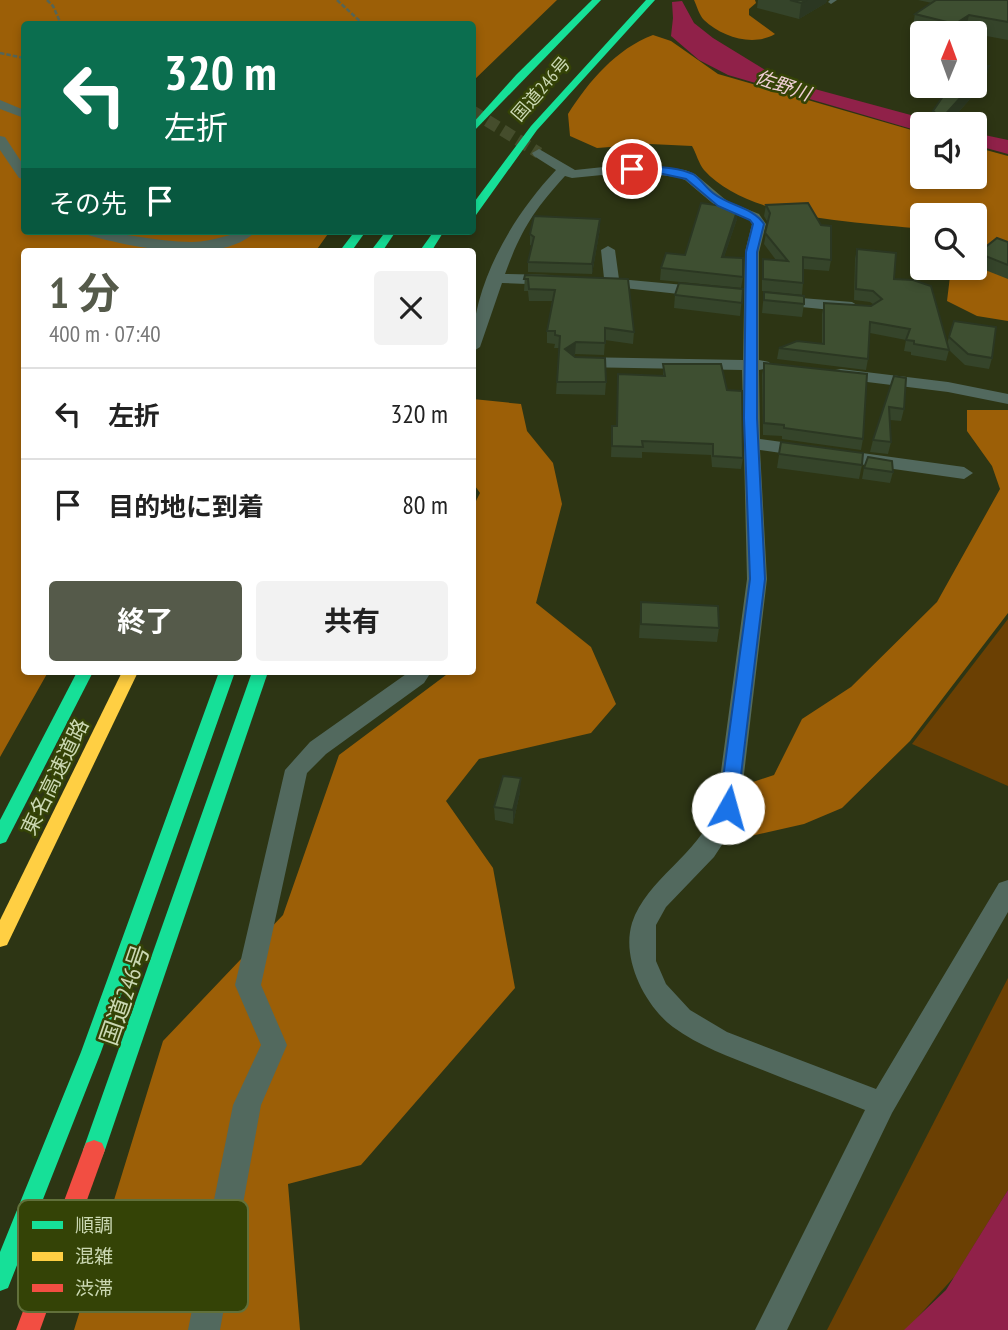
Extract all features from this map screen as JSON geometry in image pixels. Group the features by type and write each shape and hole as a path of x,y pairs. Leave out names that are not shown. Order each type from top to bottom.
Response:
{"highway":[{"name":"国道246号","path":"476,207 538,121 612,30 631,0"},
{"name":"国道246号","path":"612,30 651,0"},
{"path":"476,125 519,77 592,5"},
{"name":"東名高速道路","path":"0,837 83,675"},
{"name":"東名高速道路","path":"0,939 129,675"},
{"name":"国道246号","path":"32,1200 91,1052 226,675"},
{"name":"国道246号","path":"75,1200 259,675"},
{"name":"国道246号","path":"0,1280 18,1235"},
{"name":"国道246号","path":"28,1330 35,1312"}],"street":[{"path":"0,104 21,113"},
{"path":"0,140 21,171"},
{"path":"539,153 563,170 581,175 632,169 680,173 690,177 722,204 754,217 759,224 739,297 752,364 751,443 757,579 728,808 719,831 706,850 657,900 644,925 643,961 657,992 681,1018 718,1040 881,1104"},
{"path":"476,337 511,237 537,198 563,170"},
{"path":"107,235 141,243 201,246 225,243 241,235"},
{"path":"608,250 612,282"},
{"path":"495,278 612,282 869,309"},
{"path":"575,362 752,364 779,367"},
{"path":"821,372 948,387 1008,399"},
{"path":"751,443 964,473"},
{"path":"229,1200 247,1105 274,1045 248,985 296,770 318,748 418,675"},
{"path":"771,1330 881,1104 1008,890"},
{"path":"204,1330 207,1312"}],"path":[{"path":"47,0 60,21"},
{"path":"337,0 359,21"},
{"path":"0,53 21,57"}],"shaded area":[{"path":"0,0 557,0 476,78 476,21 21,21 21,235 327,235 318,248 21,248 21,675 46,675 0,757"},
{"path":"694,0 755,0 756,3 749,9 749,15 775,34 757,40 729,35 704,20"},
{"path":"653,35 671,41 718,74 910,130 910,189 987,189 987,150 1008,156 1008,321 977,316 947,301 950,280 987,280 987,203 910,203 910,228 806,216 748,200 724,187 704,170 692,146 650,144 597,148 570,136 568,114 585,90 615,57"},
{"path":"476,399 521,404 527,431 553,463 562,504 536,603 591,647 616,704 591,733 479,759 446,801 493,868 515,988 361,1165 288,1184 300,1330 74,1330 80,1312 248,1312 248,1200 114,1200 163,1041 283,915 339,755 446,675 476,675 476,501 480,493 476,487"},
{"path":"967,410 1008,410 1008,613 910,741 842,808 804,824 729,841 750,783 774,775 802,719 851,687 937,602 1000,489 992,466 967,431"},
{"path":"1008,619 1008,786 912,744"},
{"path":"1008,978 1008,1190 955,1276 906,1330 827,1330"}],"water":[{"name":"佐野川","path":"682,1 694,23 770,73 811,88 910,115 910,128 728,75 699,60 671,36 672,2"},
{"path":"987,136 1008,140 1008,154 987,148"},
{"path":"1008,1190 1008,1330 904,1330 946,1290"}],"building":[{"path":"936,0 1008,0 1008,22 969,15 960,21 943,21 915,14"},
{"path":"942,98 960,98 947,112 933,111"},
{"path":"701,203 738,208 722,257 743,258 743,277 661,268 666,253 685,255"},
{"path":"808,203 821,225 831,226 831,260 803,257 803,283 763,279 763,259 788,261 765,233 770,213 766,205"},
{"path":"534,216 600,219 592,264 528,262 534,237 530,234"},
{"path":"997,238 1008,242 1008,265 987,257 987,246"},
{"path":"857,249 896,253 894,279 913,280 931,286 949,350 906,340 910,329 870,322 868,359 779,348 797,341 824,344 824,303 871,306 882,299 873,291 856,289"},
{"path":"525,275 628,279 634,332 605,328 605,343 576,342 565,349 575,357 605,358 606,382 557,382 560,336 555,335 555,331 547,331 555,290 529,289"},
{"path":"679,283 743,289 742,303 675,295"},
{"path":"764,292 804,296 804,304 764,300"},
{"path":"954,321 996,327 992,358 968,354 949,337"},
{"path":"764,363 867,374 863,439 764,423"},
{"path":"663,364 721,364 727,390 742,391 743,458 713,456 713,444 642,441 643,447 612,446 612,426 617,426 618,374 665,376"},
{"path":"894,376 906,378 904,409 889,407 891,442 873,440"},
{"path":"781,442 863,453 862,465 779,454"},
{"path":"868,457 892,461 893,472 864,468"},
{"path":"641,602 718,606 719,628 641,624"},
{"path":"503,776 521,778 513,810 494,807"}],"tunnel":[{"path":"476,114 539,153"}],"traffic: fast":[{"path":"476,125 519,77 597,0"},
{"path":"476,208 534,128 651,0"},
{"path":"348,248 358,235"},
{"path":"379,248 388,235"},
{"path":"428,248 436,235"},
{"path":"0,837 83,675"},
{"path":"32,1200 91,1052 226,675"},
{"path":"94,1150 259,675"},
{"path":"0,1280 18,1235"}],"traffic: slow":[{"path":"0,939 129,675"}],"traffic: jam":[{"path":"76,1200 94,1150"},
{"path":"28,1330 35,1312"}],"route":[{"path":"632,169 663,170 690,177 708,195 754,217 759,224 751,252 750,418 757,579 728,808"}]}
